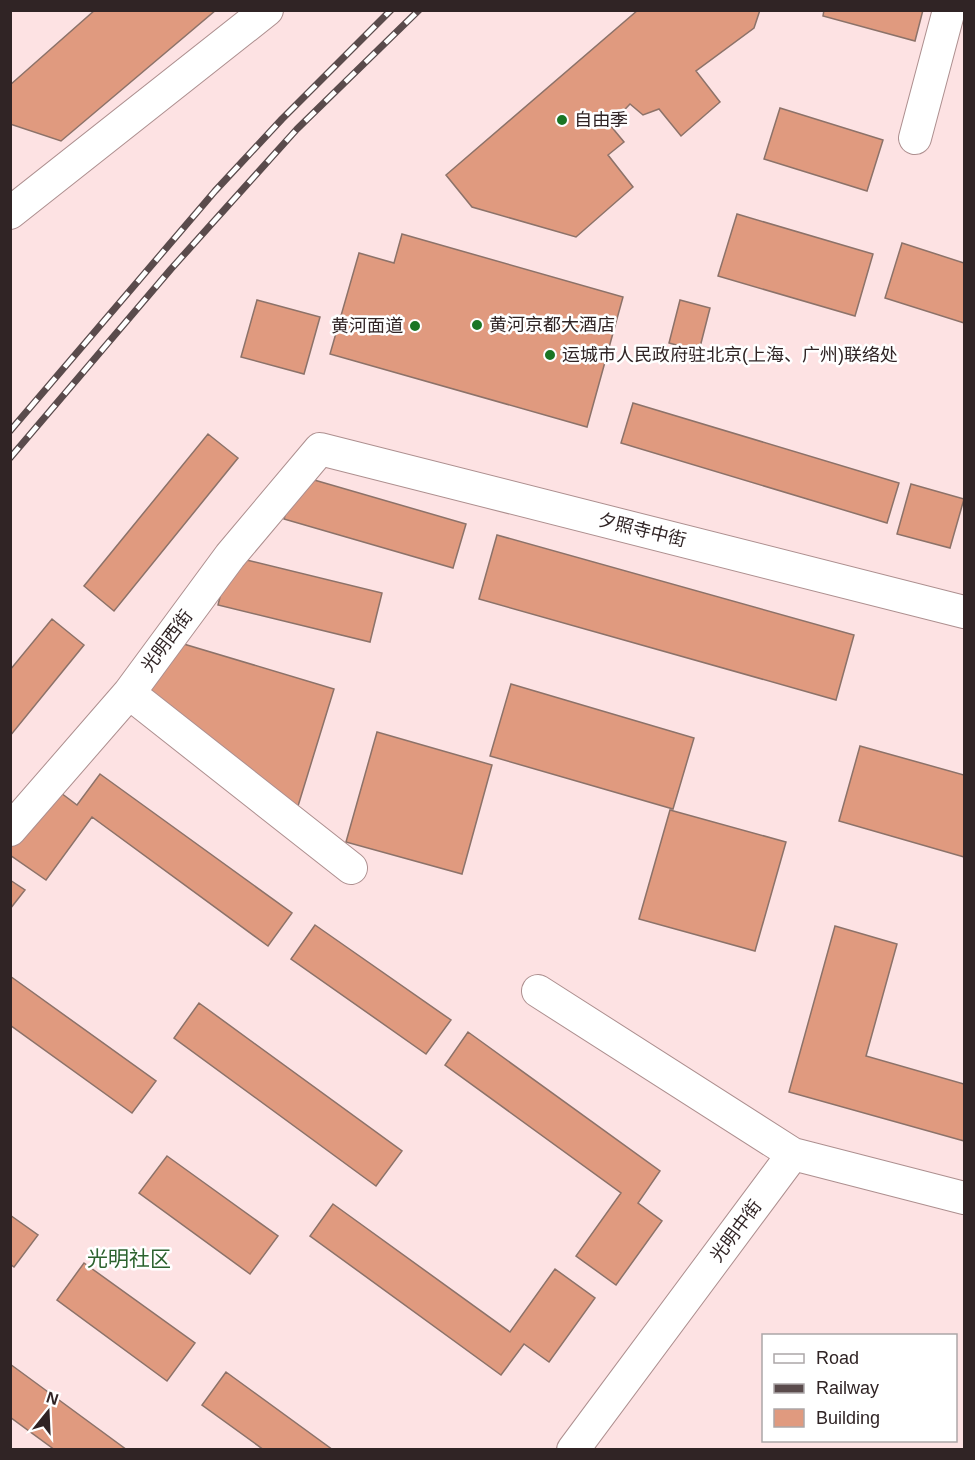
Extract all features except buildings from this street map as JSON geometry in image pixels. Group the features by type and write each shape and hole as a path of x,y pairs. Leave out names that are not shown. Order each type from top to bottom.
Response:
{"street":[{"path":"10,213 267,10"},
{"path":"915,138 949,10"},
{"name":"夕照寺中街","path":"320,449 964,612"},
{"name":"光明西街","path":"10,830 129,693 230,556 320,449"},
{"path":"129,693 351,868"},
{"path":"538,991 793,1154 964,1198"},
{"name":"光明中街","path":"573,1449 793,1154"}],"railway":[{"path":"10,431 215,191 282,119 391,10"},
{"path":"10,458 171,269 297,129 419,10"}],"place":[{"name":"自由季","path":"562,120"},
{"name":"黄河京都大酒店","path":"477,325"},
{"name":"黄河面道","path":"415,326"},
{"name":"运城市人民政府驻北京(上海、广州)联络处","path":"550,355"}],"district":[{"name":"光明社区","path":"129,1259"}]}
